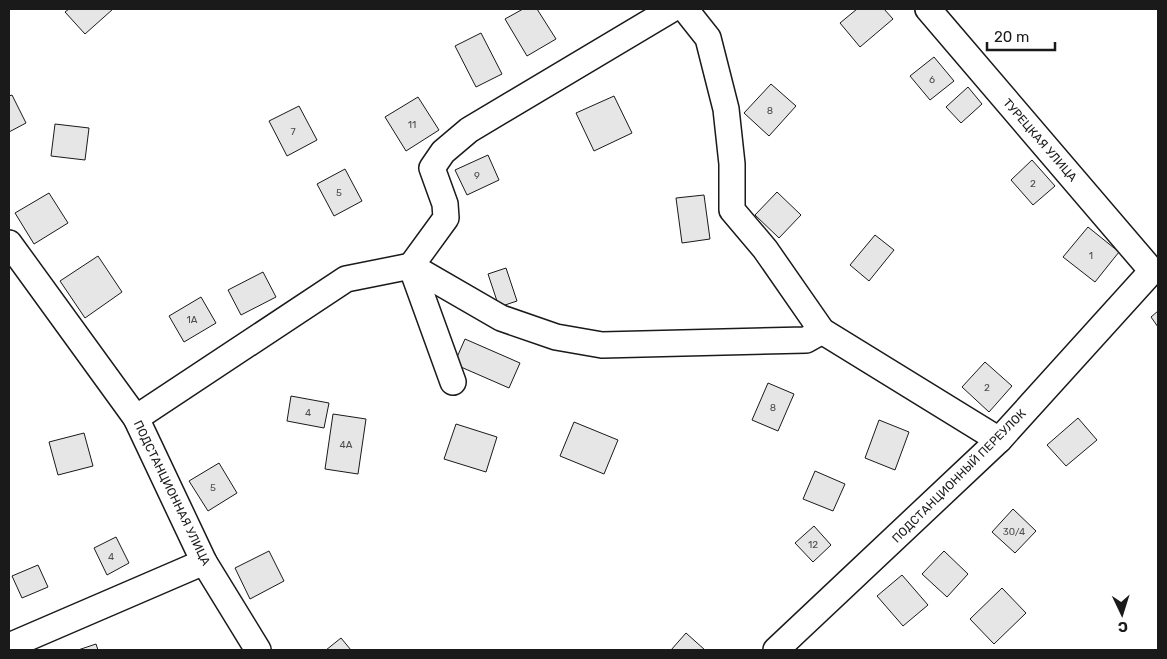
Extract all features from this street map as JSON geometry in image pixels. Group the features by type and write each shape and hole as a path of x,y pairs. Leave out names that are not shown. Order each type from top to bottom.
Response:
{"street":[{"path":"411,266 446,218 445,204 432,168 443,152 469,130 672,9"},
{"path":"685,9 708,38 726,109 732,164 732,210 765,249 822,331 999,440"},
{"name":"ТУРЕЦКАЯ УЛИЦА","path":"928,9 1152,271"},
{"name":"ПОДСТАНЦИОННАЯ УЛИЦА","path":"9,243 136,418 204,562 258,650"},
{"path":"411,266 453,382"},
{"path":"136,418 346,279 411,266 501,318 556,337 602,345 806,340 822,331"},
{"name":"ПОДСТАНЦИОННЫЙ ПЕРЕУЛОК","path":"776,650 999,440 1152,271"},
{"path":"9,646 204,562"}],"building":[{"path":"69,9 113,9 85,34 65,12"},
{"path":"523,9 537,9 556,39 527,56 505,19"},
{"path":"857,9 884,9 893,19 860,47 840,23"},
{"path":"481,33 502,74 476,87 455,46"},
{"path":"934,57 954,81 930,100 910,76"},
{"path":"771,84 796,106 769,136 744,113"},
{"path":"968,87 982,104 961,123 946,107"},
{"path":"12,95 26,123 9,132 9,96"},
{"path":"614,96 632,133 594,151 576,113"},
{"path":"418,97 439,130 406,151 385,117"},
{"path":"299,106 317,140 287,156 269,121"},
{"path":"55,124 89,128 85,160 51,156"},
{"path":"488,155 499,180 467,195 455,170"},
{"path":"1032,160 1055,186 1033,205 1011,180"},
{"path":"345,169 362,201 334,216 317,184"},
{"path":"777,192 801,215 779,238 755,215"},
{"path":"49,193 68,223 34,244 15,213"},
{"path":"704,195 710,239 682,243 676,198"},
{"path":"1088,227 1119,252 1095,282 1063,257"},
{"path":"875,235 894,250 869,281 850,265"},
{"path":"98,256 122,292 85,318 60,281"},
{"path":"506,268 517,301 499,307 488,274"},
{"path":"263,272 276,297 241,315 228,290"},
{"path":"201,297 216,323 184,342 169,316"},
{"path":"1158,311 1158,327 1151,317"},
{"path":"465,339 520,363 509,388 454,364"},
{"path":"985,362 1012,386 989,412 962,387"},
{"path":"768,383 794,394 778,431 752,420"},
{"path":"291,396 329,403 324,428 287,421"},
{"path":"333,414 366,419 358,474 325,469"},
{"path":"1078,418 1097,440 1066,466 1047,445"},
{"path":"879,420 909,432 895,470 865,458"},
{"path":"574,422 618,440 604,474 560,456"},
{"path":"456,424 497,437 486,472 444,459"},
{"path":"84,433 93,466 58,475 49,442"},
{"path":"219,463 237,493 208,511 189,481"},
{"path":"815,471 845,484 833,511 803,499"},
{"path":"1013,509 1036,531 1015,553 992,532"},
{"path":"814,526 831,545 813,562 795,543"},
{"path":"116,537 129,563 107,575 94,548"},
{"path":"269,551 284,581 250,599 235,568"},
{"path":"944,551 968,574 947,597 922,574"},
{"path":"38,565 48,587 22,598 12,576"},
{"path":"902,575 928,605 903,626 877,596"},
{"path":"1002,588 1026,613 994,644 970,619"},
{"path":"686,633 705,650 671,650"},
{"path":"341,638 351,650 326,650"},
{"path":"96,644 98,650 78,650"}]}
